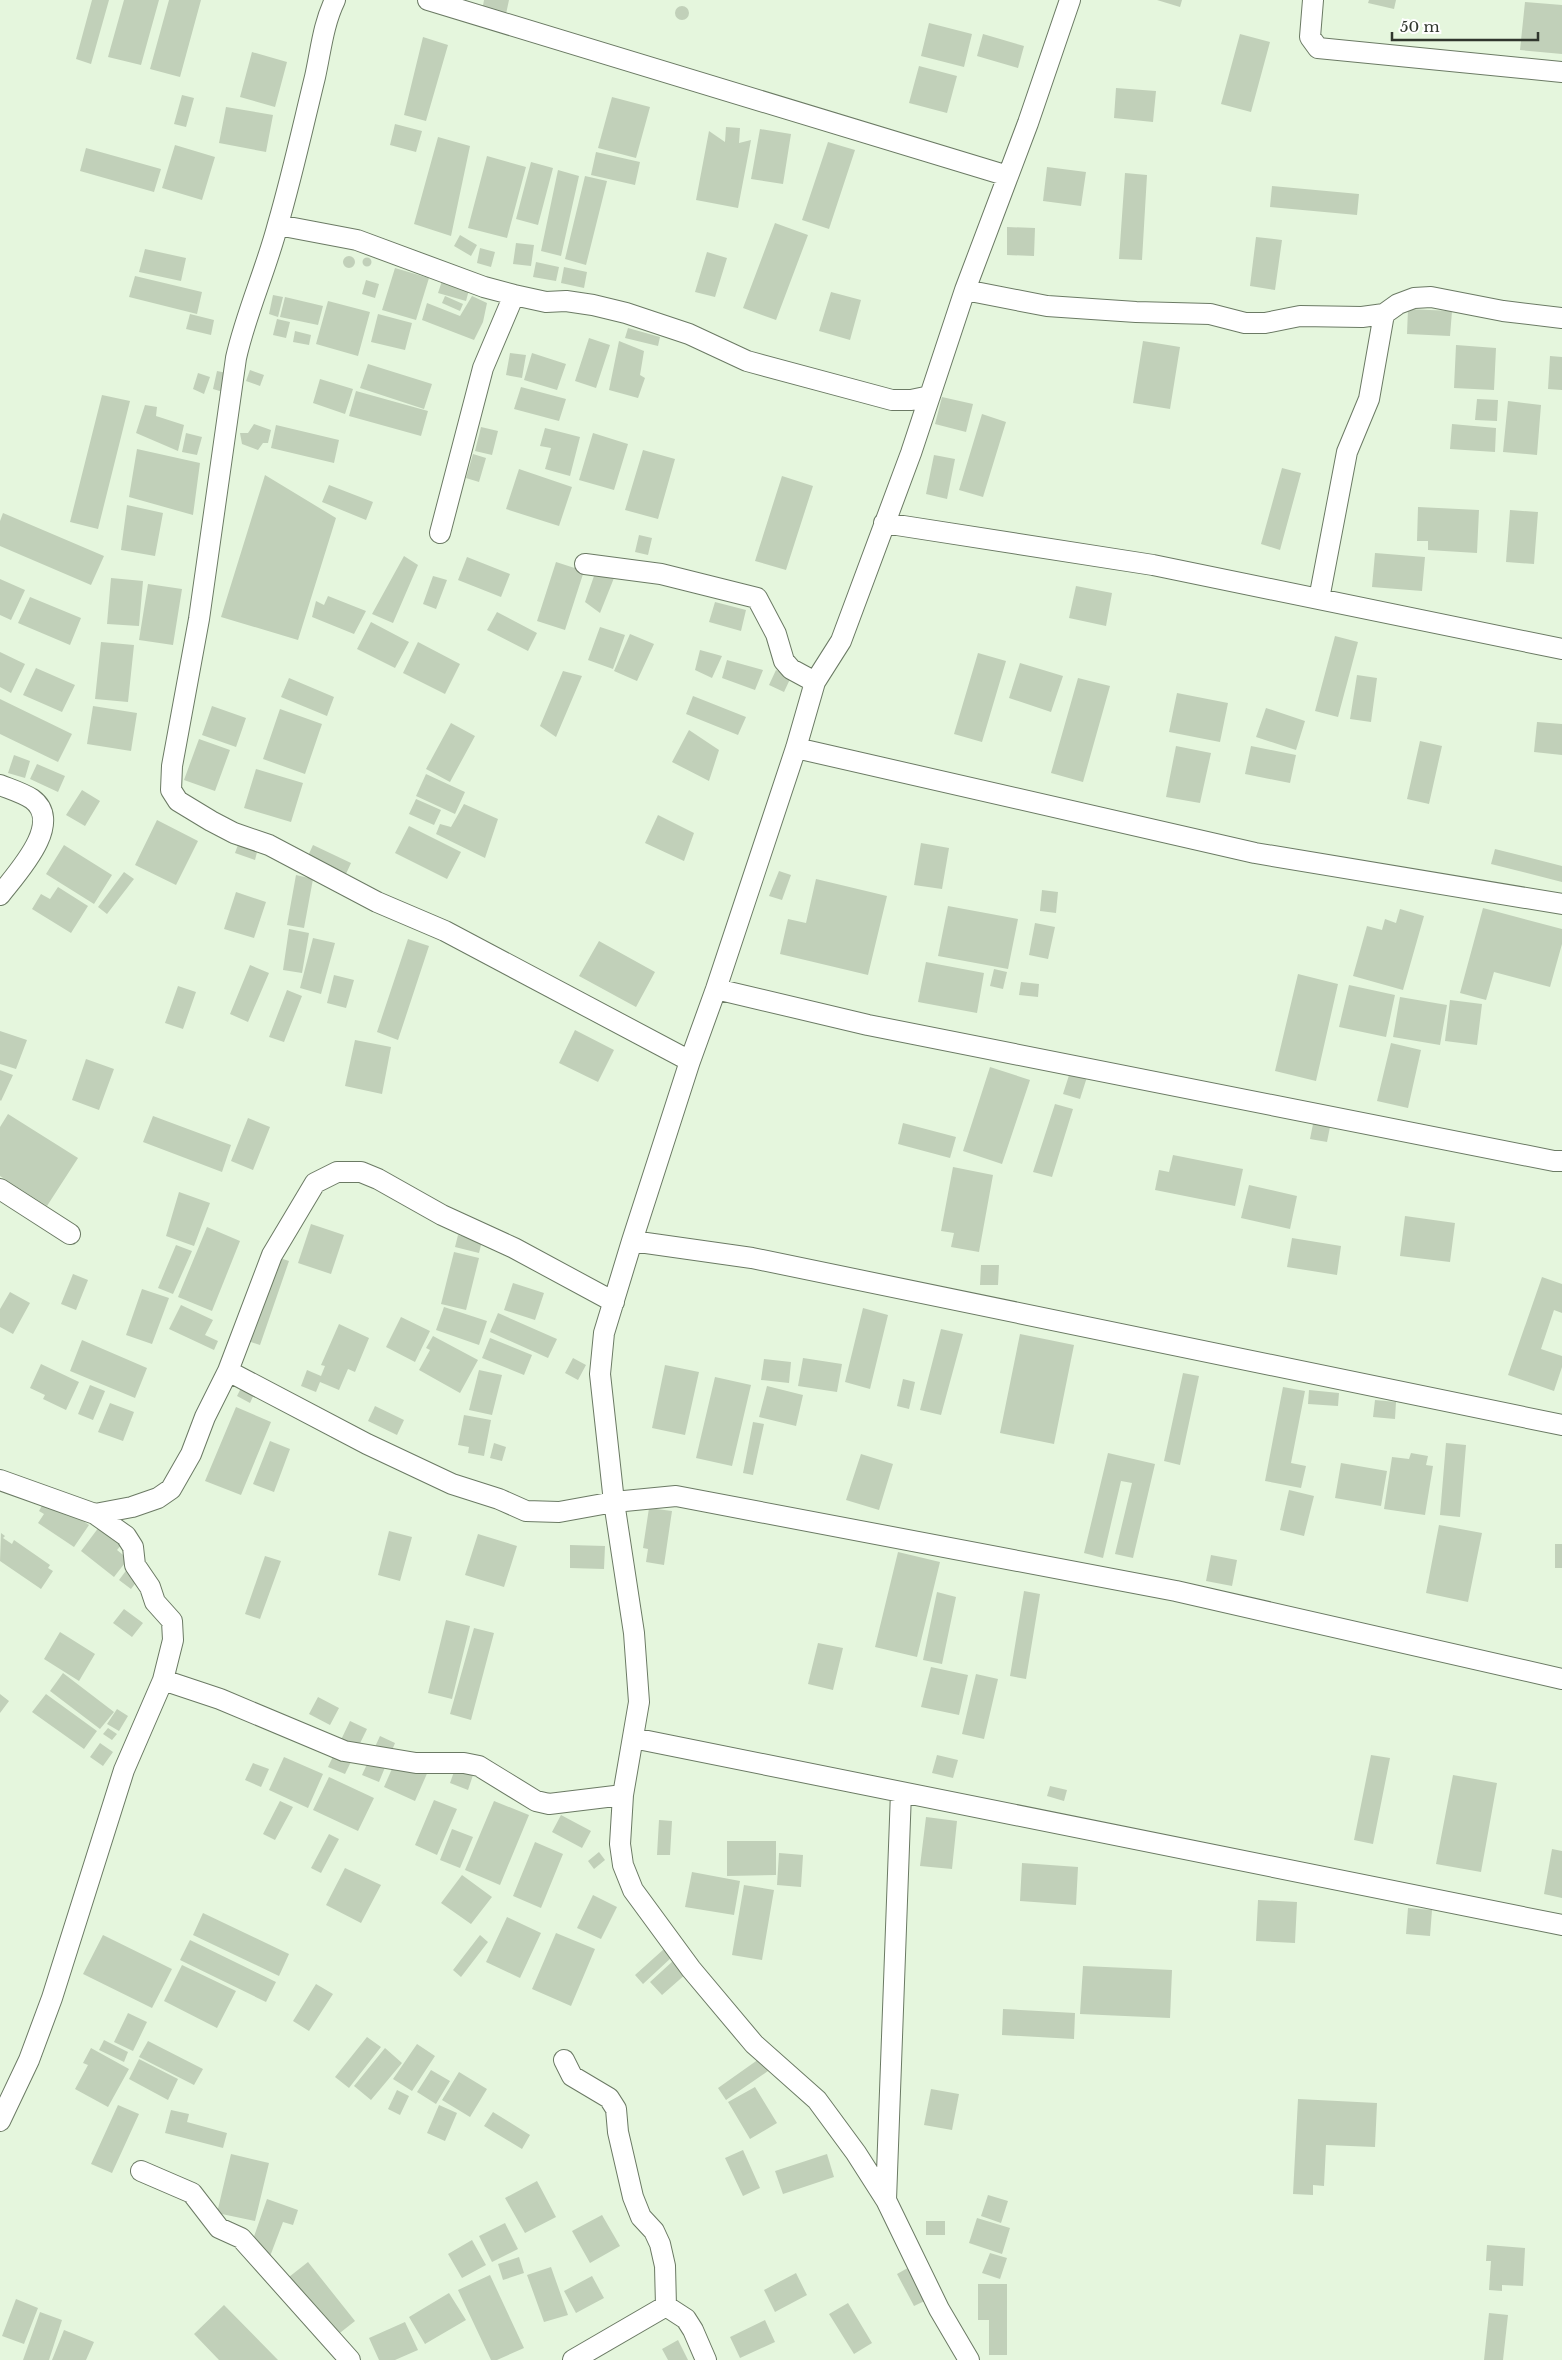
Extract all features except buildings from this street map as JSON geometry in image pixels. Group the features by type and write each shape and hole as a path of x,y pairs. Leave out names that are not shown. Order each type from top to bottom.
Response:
{"street":[{"path":"335,0 326,20 321,38 315,74 278,225 241,335 236,358 199,618 172,766 170,790 178,801 234,833 269,845 377,902 445,931 690,1061"},
{"path":"428,0 1008,176"},
{"path":"969,2360 939,2309 886,2200 856,2153 817,2100 754,2044 691,1969 633,1890 623,1865 620,1844 623,1795 639,1702 634,1633 614,1502 600,1374 604,1333 632,1241 690,1061 716,989 796,748 815,682 841,640 930,396 965,290 1008,176 1070,0"},
{"path":"1313,0 1310,37 1318,48 1562,72"},
{"path":"278,225 357,240 484,287 514,295 546,302 593,305 626,313 689,334 748,361 892,400 910,400 930,396"},
{"path":"965,290 1047,306 1136,312 1210,314 1245,324 1266,323 1288,317 1362,317 1384,314 1398,304 1414,298 1432,297 1503,310 1562,318"},
{"path":"440,533 483,368 514,295"},
{"path":"1319,600 1347,452 1369,399 1384,314"},
{"path":"884,523 1153,565 1562,649"},
{"path":"585,564 661,574 757,598 776,634 784,661 792,669 815,682"},
{"path":"796,748 1256,854 1562,904"},
{"path":"0,785 32,799 42,813 42,832 33,852 0,895"},
{"path":"716,989 878,1027 1562,1161"},
{"path":"96,1514 132,1507 158,1498 171,1489 191,1454 204,1417 228,1370 272,1255 314,1182 336,1172 361,1172 378,1179 442,1215 514,1248 614,1302"},
{"path":"0,1189 70,1234"},
{"path":"632,1241 752,1258 1562,1425"},
{"path":"228,1370 367,1444 435,1476 526,1511 558,1512 614,1502 676,1496 1176,1590 1562,1679"},
{"path":"0,1480 96,1514 126,1536 133,1547 135,1565 150,1587 155,1602 172,1621 173,1640 163,1680 124,1770 52,1998 29,2060 0,2121"},
{"path":"163,1680 220,1699 344,1751 416,1763 464,1763 479,1766 536,1801 549,1804 623,1795"},
{"path":"633,1738 1562,1925"},
{"path":"886,2200 901,1792"},
{"path":"564,2060 572,2076 609,2098 616,2109 618,2132 633,2197 641,2217 654,2231 660,2244 665,2266 666,2306"},
{"path":"141,2171 192,2193 219,2228 241,2238 350,2360"},
{"path":"574,2360 666,2306"},
{"path":"666,2306 686,2319 706,2360"}]}
